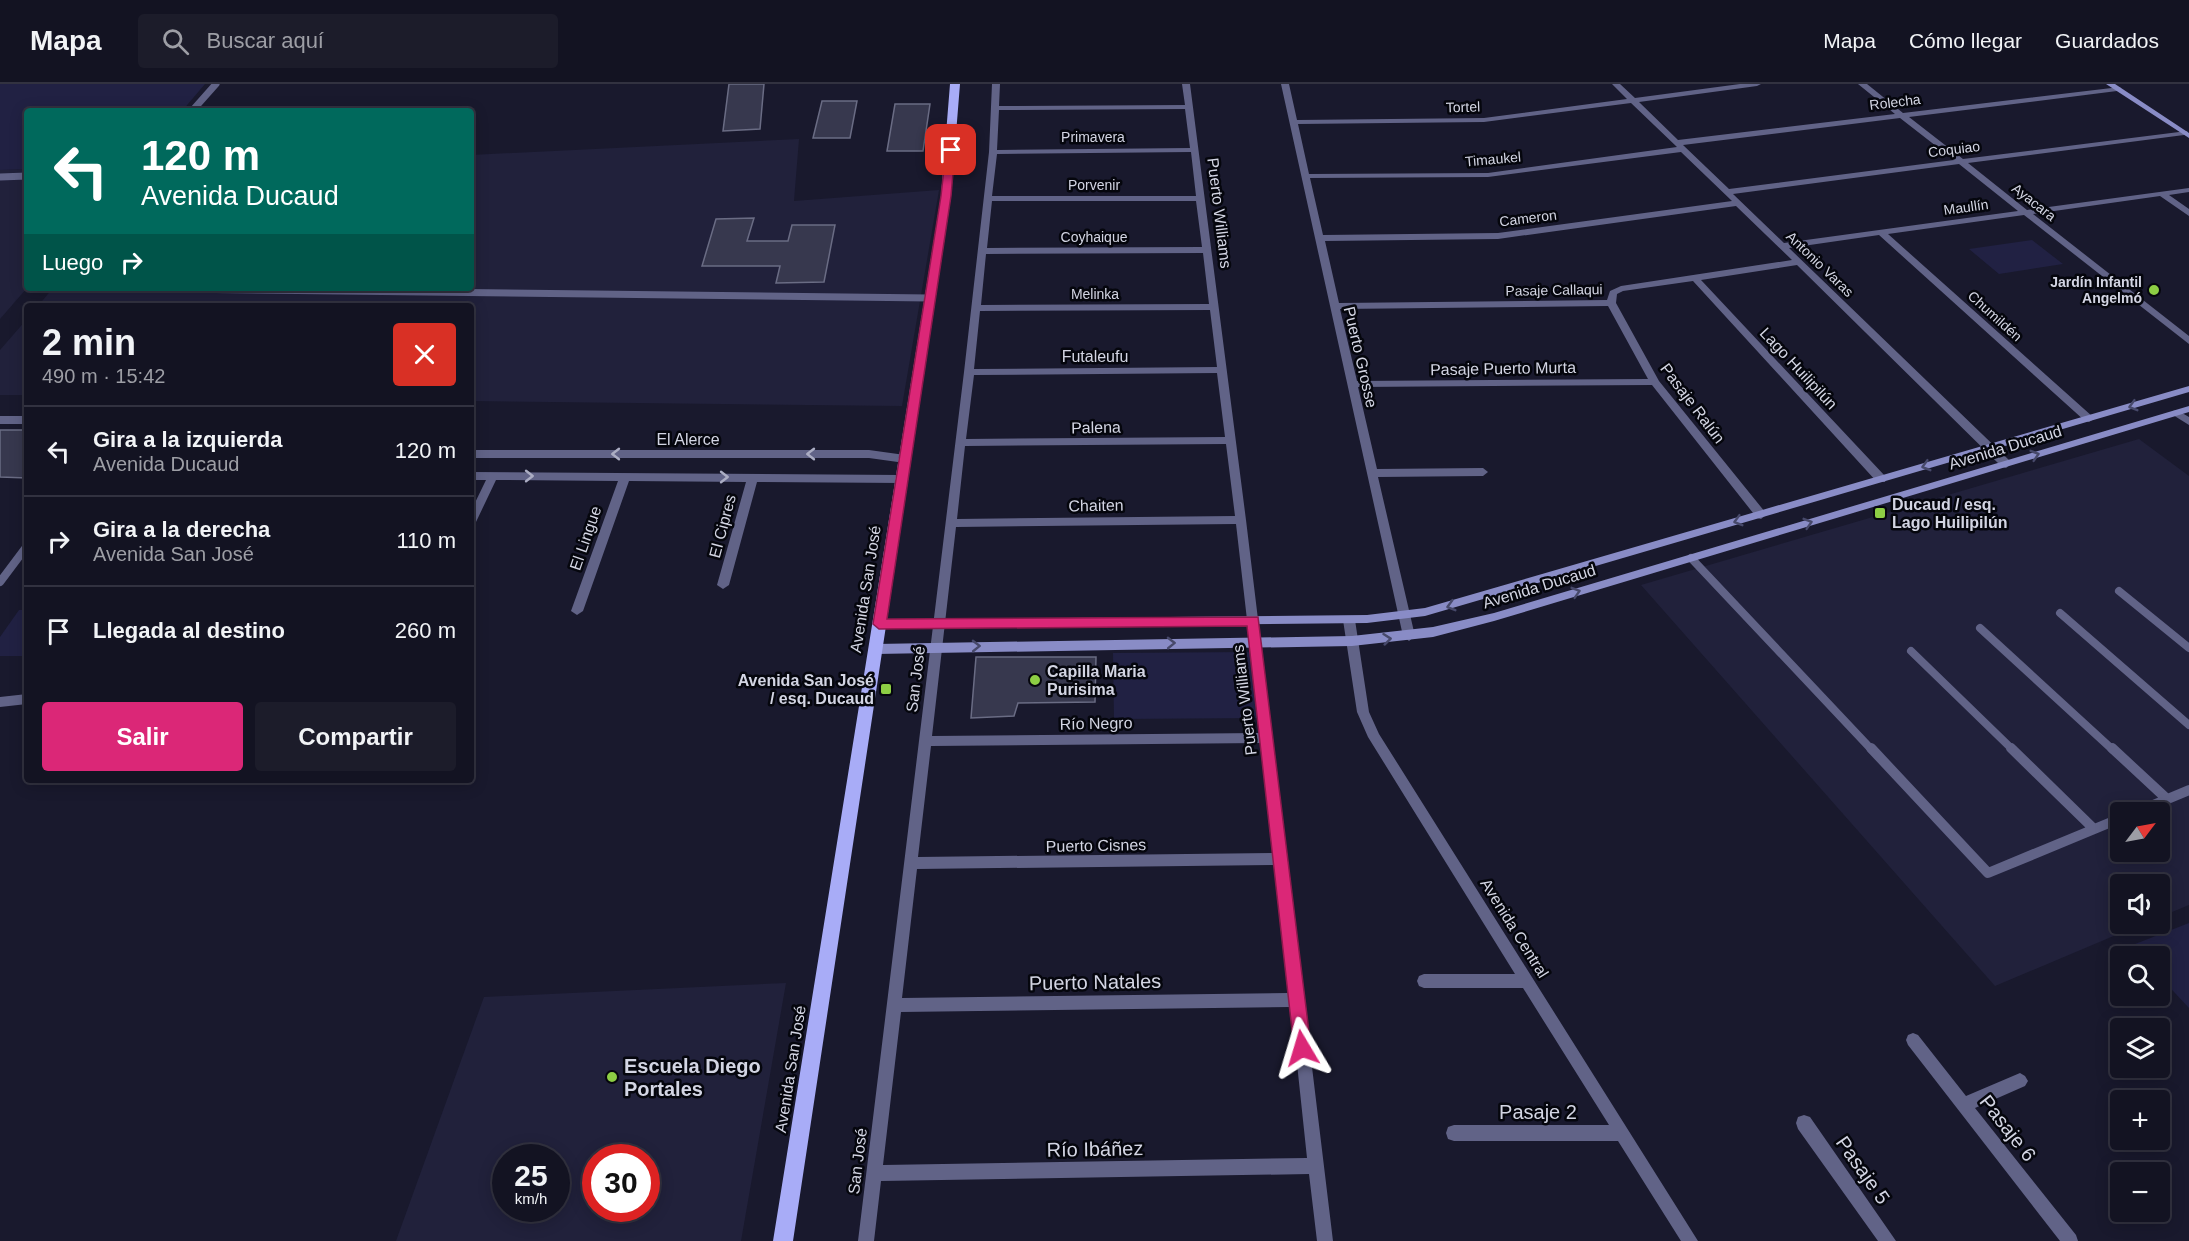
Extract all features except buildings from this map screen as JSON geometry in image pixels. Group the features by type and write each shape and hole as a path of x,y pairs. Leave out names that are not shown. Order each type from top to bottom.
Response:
{"main road":[{"name":"Avenida San José","path":"783,1241 946,196 955,84"}],"street":[{"name":"San José","path":"866,1241 969,372 993,152 996,84"},
{"name":"Puerto Williams","path":"1186,84 1256,642 1325,1241"},
{"name":"Puerto Grosse","path":"1285,84 1409,636"},
{"name":"Antonio Varas","path":"1616,84 2006,464"},
{"name":"Tortel","path":"1293,123 1484,120 1758,84"},
{"name":"Ayacara","path":"1862,84 2189,341"},
{"path":"2114,86 2187,134"},
{"name":"Rolecha","path":"1679,146 2114,86"},
{"path":"995,108 1189,107"},
{"name":"Coquiao","path":"1727,192 2187,134"},
{"name":"Timaukel","path":"1305,176 1488,175 1679,146"},
{"name":"Primavera","path":"993,152 1194,150"},
{"name":"Maullín","path":"1783,246 2189,190"},
{"path":"2162,194 2189,213"},
{"name":"Porvenir","path":"988,199 1200,198"},
{"name":"Cameron","path":"1319,238 1498,236 1738,203"},
{"name":"Chumildén","path":"1882,233 2089,418"},
{"name":"Coyhaique","path":"982,251 1207,250"},
{"name":"Pasaje Callaqui","path":"1334,306 1611,303 1613,294 1621,289 1799,262"},
{"name":"Lago Huilipilún","path":"1695,278 1881,479"},
{"name":"Pasaje Ralún","path":"1611,303 1655,382 1761,515"},
{"name":"Melinka","path":"976,308 1214,307"},
{"name":"Futaleufu","path":"969,372 1222,370"},
{"name":"Pasaje Puerto Murta","path":"1352,384 1655,382"},
{"name":"Avenida Ducaud","path":"879,624 1349,620 1404,616 1445,607 2189,389"},
{"name":"Avenida Ducaud","path":"876,649 937,646 1352,641 1409,636 1494,617 2189,409"},
{"path":"2177,413 2189,422"},
{"name":"Palena","path":"961,443 1231,440"},
{"name":"El Alerce","path":"474,454 869,454 905,459"},
{"path":"1372,473 1483,472"},
{"path":"474,476 902,479"},
{"path":"474,516 493,476"},
{"name":"El Lingue","path":"577,611 625,476"},
{"name":"El Cipres","path":"723,585 753,477"},
{"name":"Chaiten","path":"951,523 1240,520"},
{"name":"Avenida Central","path":"1349,620 1366,722 1690,1241"},
{"path":"0,702 24,699"},
{"name":"Río Negro","path":"926,741 1266,738"},
{"name":"Puerto Cisnes","path":"911,863 1281,859"},
{"path":"1425,981 1527,981"},
{"name":"Puerto Natales","path":"894,1005 1297,1000"},
{"name":"Pasaje 6","path":"1912,1040 2070,1241"},
{"path":"1963,1105 2020,1081"},
{"name":"Pasaje 5","path":"1804,1123 1888,1241"},
{"name":"Pasaje 2","path":"1454,1133 1622,1133"},
{"name":"Río Ibáñez","path":"874,1173 1317,1166"}],"lane":[{"path":"195,108 216,84"},
{"path":"0,177 24,176"},
{"path":"344,291 930,298"},
{"path":"0,420 24,420"},
{"path":"0,582 24,550"},
{"path":"1691,558 1988,873 2110,822"},
{"path":"2119,591 2189,648"},
{"path":"2060,613 2189,725"},
{"path":"1980,628 2166,799"},
{"path":"1911,651 2094,829"},
{"path":"2159,802 2189,790"}],"shaded area":[{"path":"0,84 205,84 185,108 24,108 24,169 0,170"},
{"path":"799,139 794,201 939,190 902,406 474,401 474,303 40,303 50,291 474,291 474,155"},
{"path":"24,169 24,291 0,319 0,170"},
{"path":"2032,240 2063,264 1999,274 1969,249"},
{"path":"24,322 24,395 0,395 0,350"},
{"path":"2139,439 2189,476 2189,905 2170,913 2170,874 2110,874 2110,934 2118,934 1995,986 1641,585"},
{"path":"19,610 24,610 24,656 0,656 0,637"},
{"path":"1253,652 1261,718 1114,719 1113,653"},
{"path":"2189,923 2189,1008 2170,988 2170,946 2130,946 2161,934 2170,934 2170,930"},
{"name":"Escuela Diego Portales","path":"786,983 741,1241 396,1241 484,997"}],"place":[{"name":"Jardín Infantil Angelmó","path":"2154,290"},
{"name":"Ducaud / esq. Lago Huilipilún","path":"1880,513"},
{"name":"Capilla Maria Purisima","path":"1035,680"},
{"name":"Avenida San José / esq. Ducaud","path":"886,689"},
{"name":"Escuela Diego Portales","path":"612,1077"}],"route":[{"path":"951,150 946,196 879,624 1253,620 1302,1048"}]}
